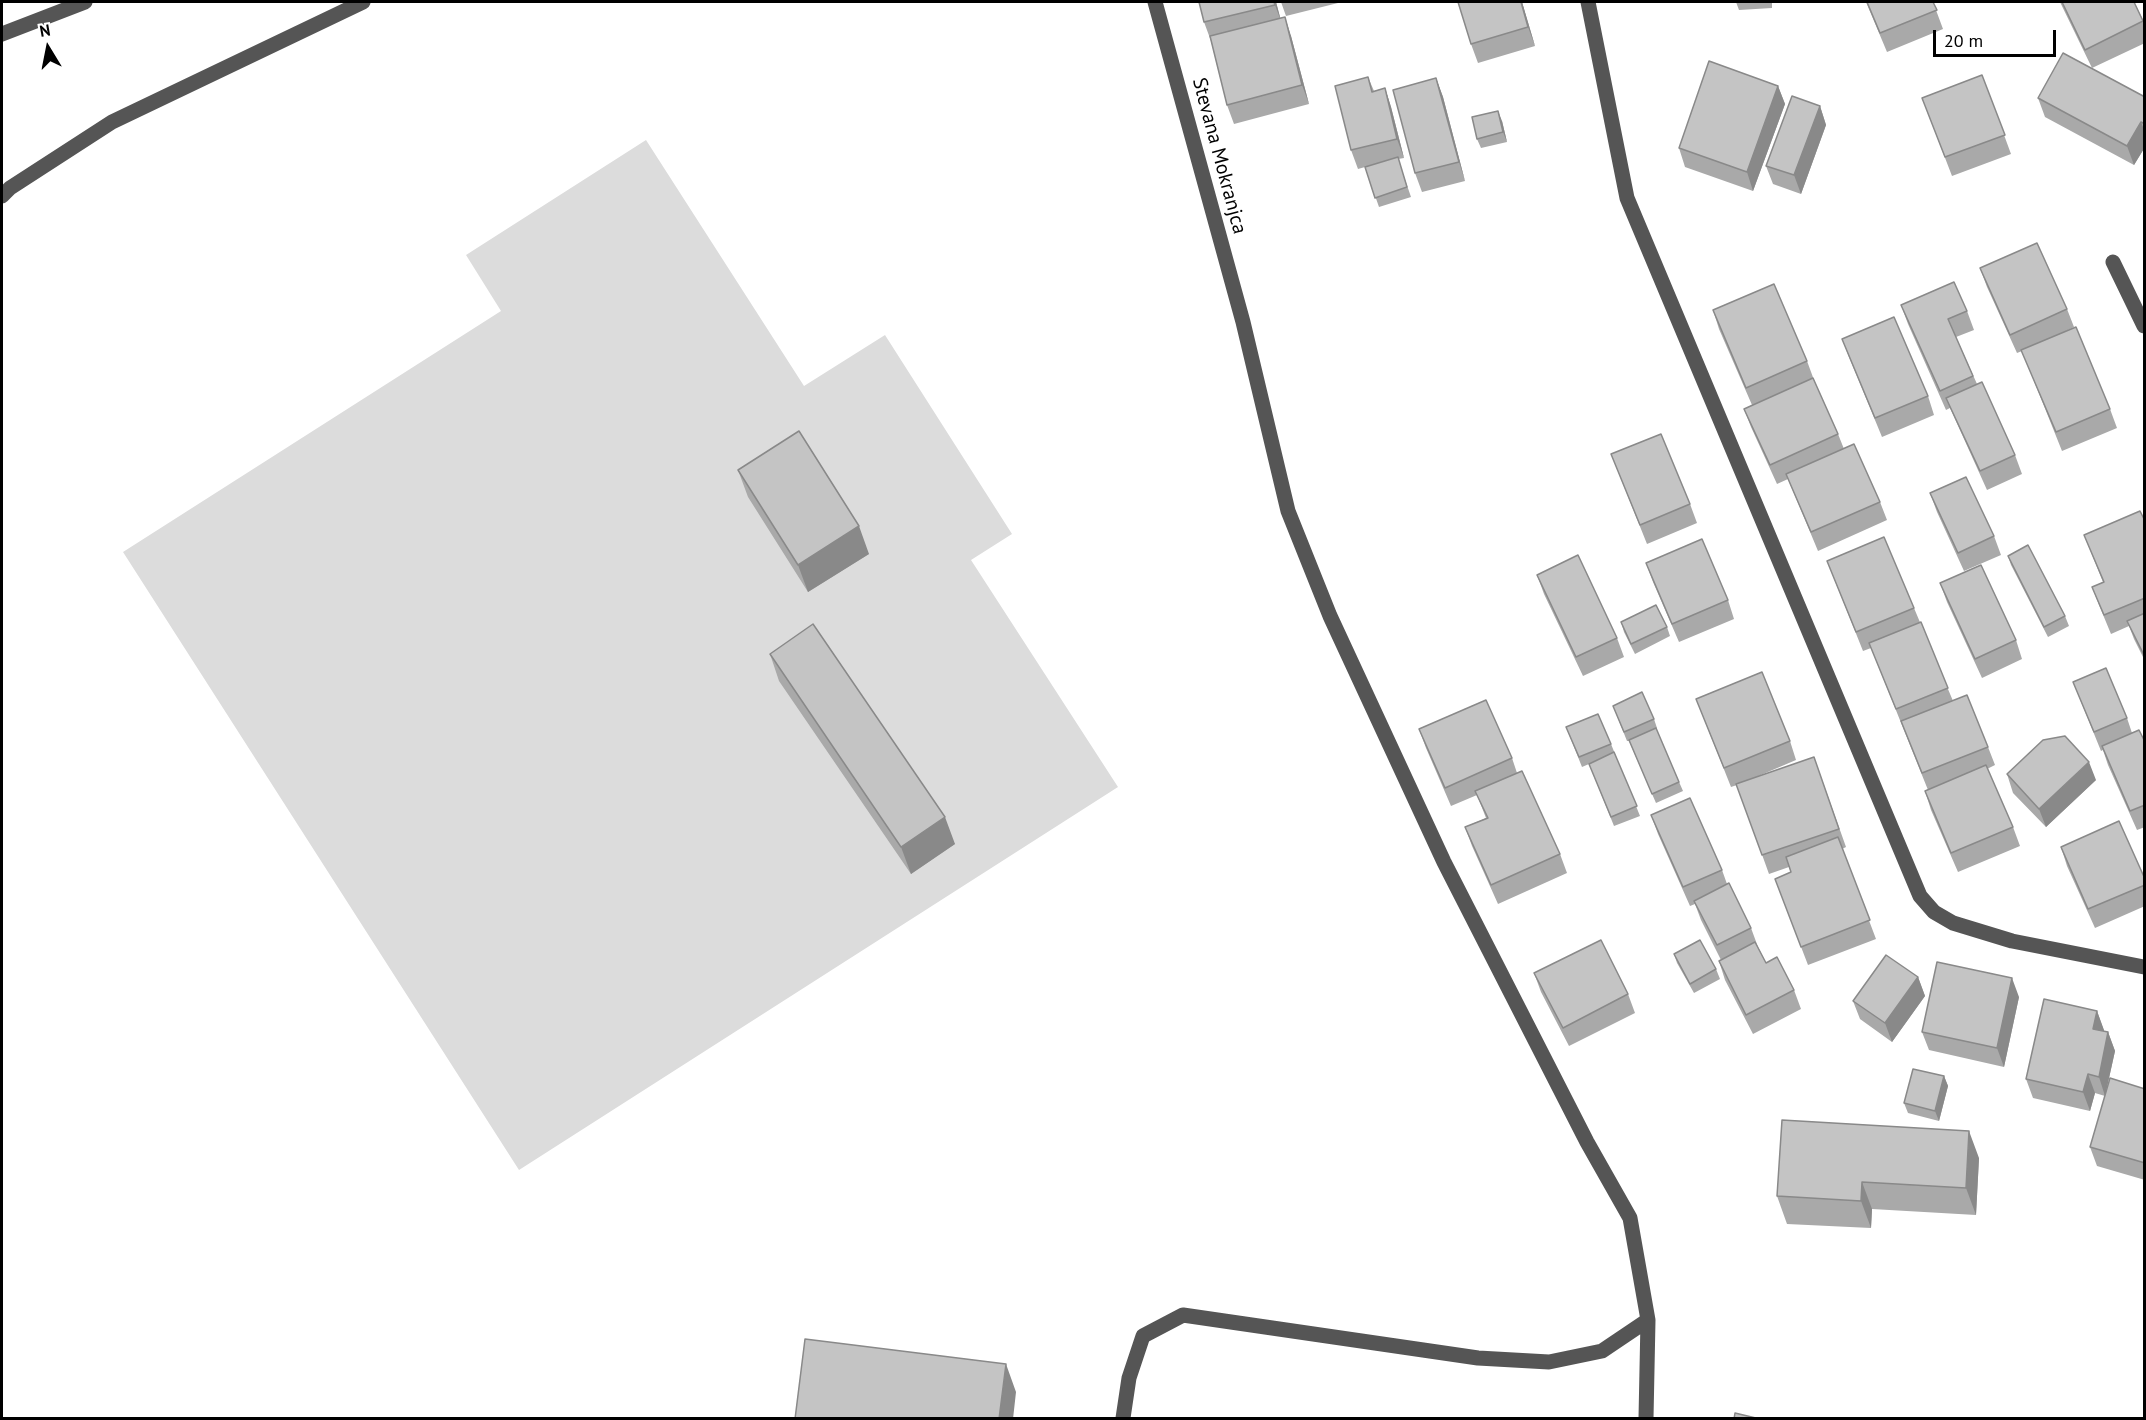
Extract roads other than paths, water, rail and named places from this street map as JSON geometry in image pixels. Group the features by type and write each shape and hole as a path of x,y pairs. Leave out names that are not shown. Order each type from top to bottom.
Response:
{"street":[{"path":"2,34 85,2"},
{"path":"2,196 10,188 112,122 363,2"},
{"name":"Stevana Mokranjca","path":"1155,2 1244,322 1288,511 1322,595 1444,862 1587,1142 1630,1218 1648,1320 1646,1419"},
{"path":"1588,2 1627,198 1920,896 1934,912 1953,923 2012,941 2145,967"},
{"path":"2113,262 2145,326"},
{"path":"1123,1419 1130,1378 1143,1336 1183,1315 1478,1358 1549,1362 1602,1351 1648,1320"}]}
